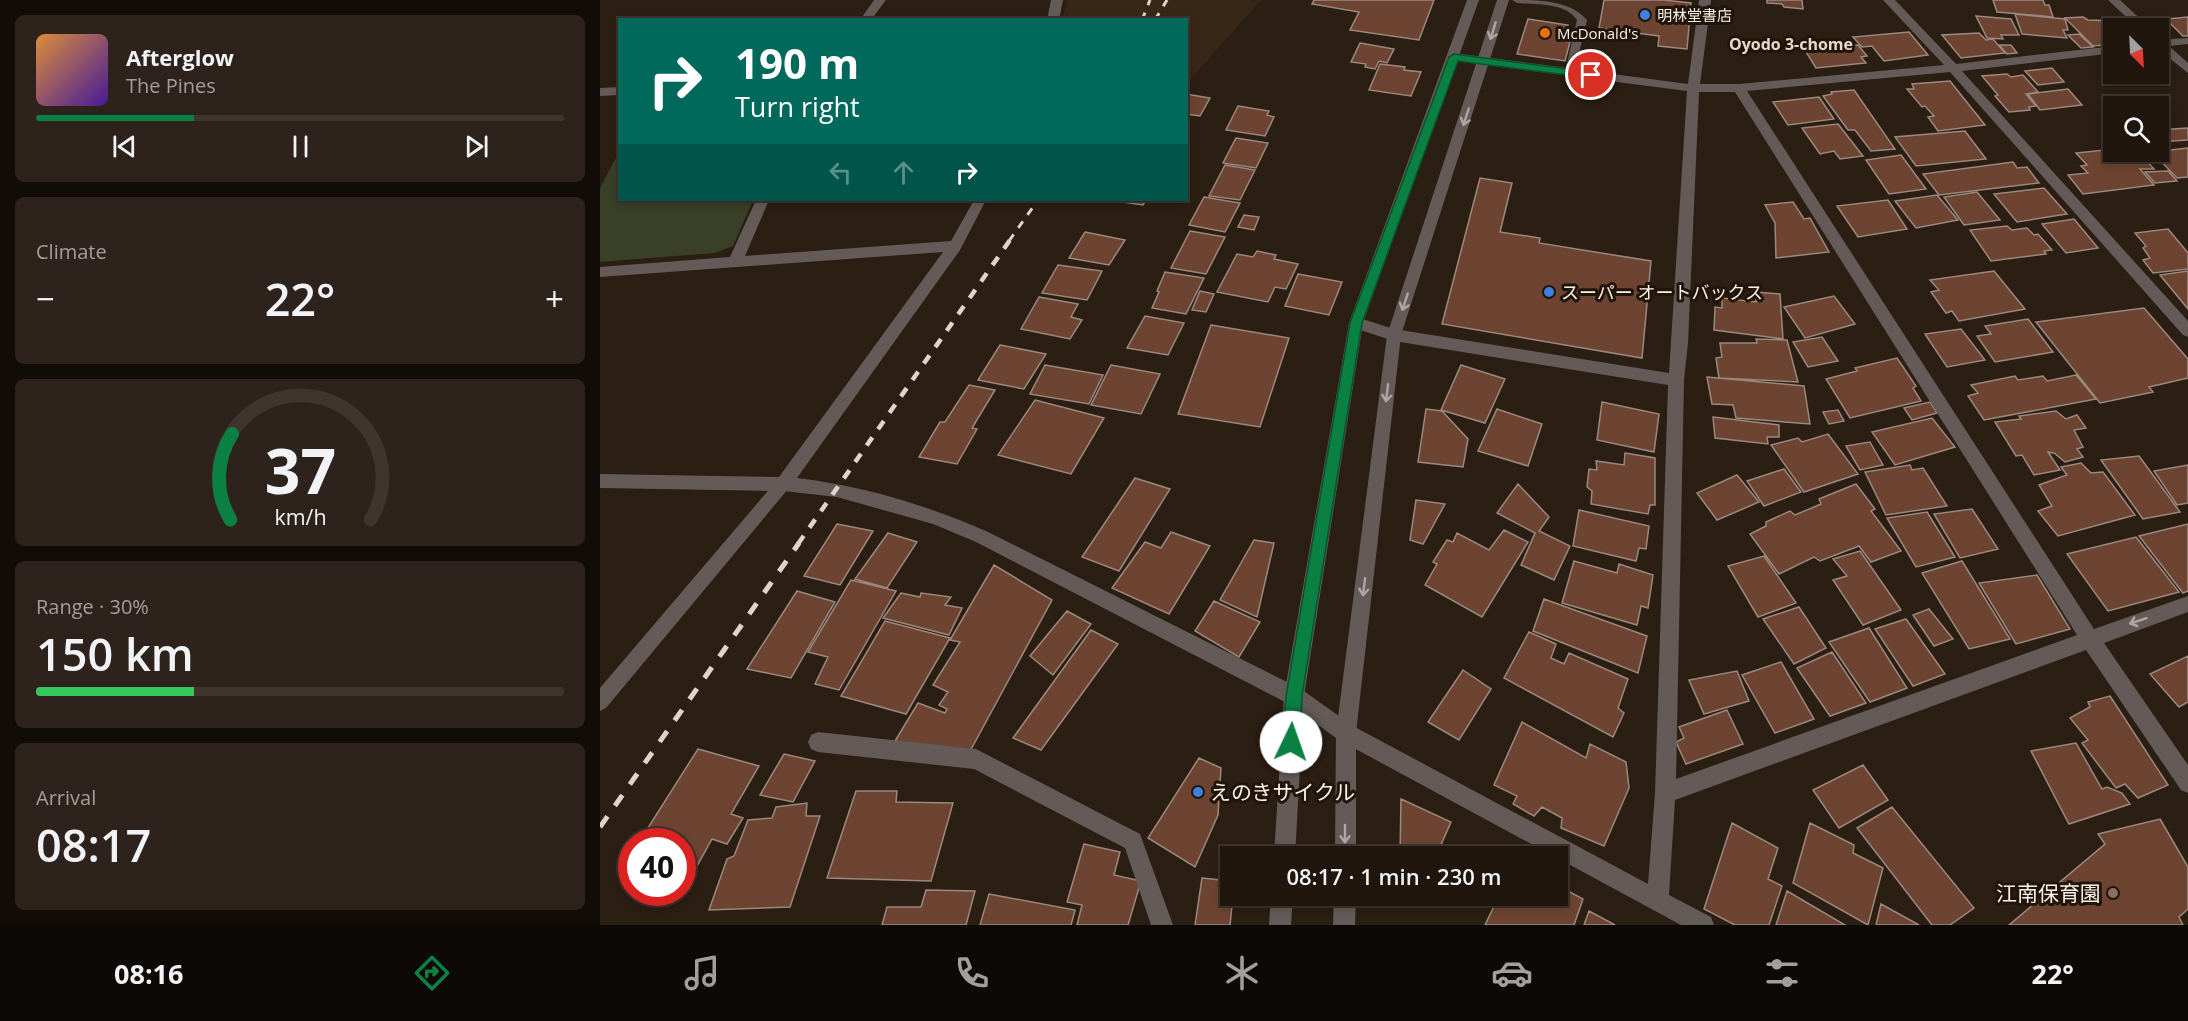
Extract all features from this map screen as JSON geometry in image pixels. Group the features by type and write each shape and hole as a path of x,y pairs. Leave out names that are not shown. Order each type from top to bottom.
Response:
{"street":[{"path":"866,18 880,0"},
{"path":"1053,18 1057,0"},
{"path":"1285,846 1294,696 1356,323 1473,0"},
{"path":"1345,846 1346,733 1394,335 1503,0"},
{"path":"1658,901 1665,793 1676,380 1680,343 1693,88 1705,0"},
{"path":"1889,0 1953,68 2188,331"},
{"path":"2114,0 2133,18"},
{"path":"2169,42 2188,41"},
{"path":"1454,57 1693,88 1739,88 1953,68 2103,50"},
{"path":"2169,52 2188,69"},
{"path":"1739,88 2089,638 2188,783"},
{"path":"600,92 618,91"},
{"path":"735,263 762,201"},
{"path":"783,484 955,246 979,201"},
{"path":"600,272 955,246"},
{"path":"1356,323 1394,335 1676,380"},
{"path":"600,481 783,484 837,490 936,517 982,537 1294,696 1346,733 1703,925"},
{"path":"1665,793 2188,604"},
{"path":"818,742 976,759 1133,841 1162,925"},
{"path":"1280,925 1281,906"},
{"path":"1344,925 1345,906"}],"lane":[{"path":"1516,0 1570,8 1579,13 1582,20 1570,72"},
{"path":"600,702 783,484"}],"shaded area":[{"path":"1068,0 1261,0 1188,82 1188,18 1062,18"}],"green space":[{"path":"618,154 618,201 753,201 733,246 715,253 600,262 600,188"}],"building":[{"path":"1314,0 1434,0 1419,40 1350,30 1359,12 1312,4"},
{"name":"明林堂書店","path":"1604,0 1664,0 1691,3 1687,49 1658,46 1659,36 1599,28"},
{"path":"1767,0 1802,0 1803,9 1767,3"},
{"path":"1993,0 2043,0 2045,5 2049,5 2053,17 1997,12"},
{"path":"2015,14 2065,19 2068,30 2063,30 2067,38 2022,34"},
{"path":"1976,16 2011,19 2019,35 2001,35 2003,39 1987,38"},
{"path":"2083,17 2088,20 2103,20 2103,45 2093,46 2065,18"},
{"path":"2188,17 2188,36 2183,36 2169,22 2169,19"},
{"name":"McDonald's","path":"1528,19 1568,25 1563,41 1570,42 1565,61 1517,54"},
{"path":"1909,32 1928,55 1884,61 1872,46 1862,47 1853,37"},
{"path":"1979,33 1986,40 1993,39 2005,53 1961,58 1942,35"},
{"path":"2079,34 2093,47 2081,48 2068,35"},
{"path":"1850,40 1854,45 1858,45 1867,56 1861,57 1866,63 1816,68 1801,44"},
{"path":"1360,43 1394,49 1387,63 1379,61 1375,69 1365,67 1366,64 1351,62"},
{"path":"1999,45 2011,45 2017,53 2007,54"},
{"path":"1380,64 1405,67 1404,70 1421,72 1411,96 1369,90"},
{"path":"2052,68 2064,82 2038,85 2025,71"},
{"path":"2007,74 2011,77 2023,75 2038,92 2026,94 2036,106 2029,107 2030,110 2009,112 1982,76"},
{"path":"1950,81 1985,125 1938,131 1928,117 1934,116 1925,106 1922,107 1907,89 1914,89 1912,84"},
{"path":"2068,89 2082,105 2040,110 2028,94"},
{"path":"1854,90 1895,149 1871,151 1855,130 1848,130 1823,96 1832,94 1831,92"},
{"path":"1188,94 1210,98 1200,116 1188,114"},
{"path":"1819,97 1834,119 1788,125 1773,102"},
{"path":"1238,106 1269,111 1267,115 1274,117 1265,136 1226,130"},
{"path":"1838,124 1863,156 1840,159 1834,151 1820,154 1802,128"},
{"path":"2188,128 2188,140 2169,141 2169,129"},
{"path":"1965,131 1986,159 1916,166 1895,137"},
{"path":"1236,138 1268,143 1256,168 1223,163"},
{"path":"2188,148 2188,177 2177,178 2162,162 2169,162 2169,150"},
{"path":"2103,150 2103,162 2147,162 2154,169 2140,169 2154,185 2083,194 2068,175 2088,173 2081,166 2087,165 2076,153"},
{"path":"1901,155 1926,189 1889,194 1866,160"},
{"path":"2013,162 2017,168 2027,167 2039,183 1939,195 1923,174"},
{"path":"1225,165 1255,170 1240,200 1209,196"},
{"path":"2168,171 2177,181 2155,183 2145,172"},
{"name":"スーパー オートバックス","path":"1480,178 1512,183 1500,232 1540,238 1539,243 1651,261 1642,358 1442,324"},
{"path":"2044,188 2067,214 2017,222 1994,194"},
{"path":"1977,192 2000,220 1964,225 1944,197"},
{"path":"1937,195 1958,220 1916,228 1895,201"},
{"path":"1204,197 1240,203 1225,232 1189,225"},
{"path":"1888,200 1907,229 1858,237 1837,206"},
{"path":"1116,201 1145,201 1143,205"},
{"path":"1793,202 1804,219 1810,218 1829,252 1776,258 1775,223 1765,205"},
{"path":"1244,215 1259,217 1254,230 1238,227"},
{"path":"2074,219 2098,248 2066,253 2042,224"},
{"path":"2007,226 2012,230 2027,228 2034,235 2038,234 2052,250 2044,251 2046,254 1991,261 1970,230"},
{"path":"2168,229 2188,253 2188,269 2153,273 2143,260 2150,258 2143,248 2146,246 2135,233"},
{"path":"1190,231 1225,237 1206,274 1171,268"},
{"path":"1085,232 1125,240 1109,265 1069,258"},
{"path":"1257,251 1276,255 1274,259 1298,264 1286,289 1275,287 1268,302 1217,292 1237,254 1253,257"},
{"path":"1058,265 1102,271 1087,300 1042,293"},
{"path":"1994,271 2025,309 1959,321 1952,311 1946,313 1931,292 1939,290 1930,280"},
{"path":"2188,271 2188,309 2160,275"},
{"path":"1165,272 1204,278 1186,314 1152,308"},
{"path":"1298,274 1342,282 1329,315 1285,306"},
{"path":"1200,291 1214,294 1206,312 1192,310"},
{"path":"1756,292 1780,294 1783,339 1714,330 1715,307 1722,308 1722,298 1756,302"},
{"path":"1834,296 1855,324 1805,338 1784,307"},
{"path":"1039,297 1078,304 1071,317 1082,320 1070,339 1021,329"},
{"path":"2144,308 2188,359 2188,378 2149,387 2153,392 2100,403 2036,322"},
{"path":"1145,316 1184,323 1168,355 1127,348"},
{"path":"2028,319 2053,352 1995,362 1977,336 1991,334 1985,326"},
{"path":"1211,325 1289,338 1260,427 1178,414"},
{"path":"1961,329 1985,360 1947,367 1925,334"},
{"path":"1822,337 1838,361 1808,367 1793,342"},
{"path":"1756,339 1787,340 1798,382 1719,378 1716,358 1722,357 1720,343 1757,343"},
{"path":"1000,345 1046,354 1024,389 978,380"},
{"path":"1897,358 1916,386 1913,388 1921,401 1850,418 1826,379 1857,371 1855,368"},
{"path":"1045,365 1103,375 1089,404 1030,394"},
{"path":"1111,365 1160,374 1141,414 1091,405"},
{"path":"1461,365 1505,379 1485,423 1441,410"},
{"path":"2076,375 2096,399 1984,420 1968,396 1978,393 1971,385 2015,376 2018,380 2043,376 2047,381"},
{"path":"1707,377 1804,386 1810,424 1736,418 1733,405 1712,404"},
{"path":"969,385 995,390 972,428 977,429 957,464 919,457 940,422 945,422"},
{"path":"1035,400 1104,418 1071,474 998,455"},
{"path":"1602,402 1659,414 1654,452 1597,440"},
{"path":"1930,402 1937,413 1912,420 1904,408"},
{"path":"1426,409 1442,411 1468,439 1463,467 1418,462"},
{"path":"1497,409 1542,424 1528,466 1478,451"},
{"path":"1838,410 1844,421 1829,424 1823,412"},
{"path":"2056,411 2066,419 2077,415 2086,428 2074,430 2083,447 2077,449 2083,457 2065,462 2054,453 2048,452 2060,470 2034,475 2022,455 2016,456 1995,422"},
{"path":"1713,417 1779,425 1779,437 1767,437 1768,444 1715,438"},
{"path":"1932,418 1955,447 1895,465 1872,432"},
{"path":"1828,434 1858,474 1804,492 1771,445 1798,438 1802,442"},
{"path":"1870,442 1883,465 1860,470 1846,446"},
{"path":"1625,453 1655,458 1655,505 1650,505 1648,514 1591,504 1592,491 1587,487 1589,469 1597,470 1596,461 1624,465"},
{"path":"2139,456 2180,512 2143,519 2101,460"},
{"path":"2081,463 2091,473 2103,472 2135,515 2058,536 2038,511 2052,506 2039,485 2067,475 2061,467"},
{"path":"1910,465 1912,470 1923,468 1947,506 1886,515 1865,472"},
{"path":"2188,465 2188,503 2177,505 2154,471"},
{"path":"1784,469 1801,492 1764,506 1747,481"},
{"path":"1737,475 1759,502 1717,520 1697,493"},
{"path":"1135,478 1170,489 1119,571 1082,557"},
{"path":"1518,484 1549,517 1539,531 1570,546 1554,580 1521,565 1535,533 1497,513"},
{"path":"1856,484 1875,509 1871,511 1901,551 1871,562 1859,546 1820,561 1814,557 1779,574 1750,534 1766,526 1766,522 1790,511 1795,515 1821,504 1819,499"},
{"path":"1416,500 1445,504 1423,544 1410,540"},
{"path":"1972,509 1998,549 1960,558 1934,514"},
{"path":"1579,510 1649,526 1646,549 1639,548 1636,561 1573,546"},
{"path":"1927,512 1955,557 1916,567 1887,518"},
{"path":"837,524 873,531 840,585 804,576"},
{"path":"2188,524 2188,591 2183,593 2139,536"},
{"path":"1504,530 1528,542 1482,617 1425,585 1437,564 1433,562 1447,540 1453,542 1457,533 1489,550"},
{"path":"1171,532 1210,546 1169,614 1112,588 1145,542 1161,548"},
{"path":"888,533 917,542 887,588 855,579"},
{"path":"2136,537 2179,592 2108,611 2067,554"},
{"path":"1254,540 1274,543 1257,617 1220,600"},
{"path":"1860,551 1901,610 1863,625 1833,580 1847,576 1833,559"},
{"path":"1764,556 1796,603 1758,617 1728,566"},
{"path":"1574,561 1617,573 1619,564 1653,575 1648,608 1641,606 1637,625 1562,603"},
{"path":"1962,561 2010,639 1969,649 1922,573"},
{"path":"994,565 1052,600 968,755 895,741 918,703 945,713 947,709 939,705 948,692 933,685 960,642 950,640"},
{"path":"2037,575 2070,629 2016,644 1979,583"},
{"path":"851,580 896,591 839,690 815,684 828,657 808,652"},
{"path":"797,591 835,602 791,678 747,669"},
{"path":"901,593 920,597 921,593 951,597 945,605 962,608 949,635 883,618"},
{"path":"1544,599 1647,636 1638,673 1533,631"},
{"path":"1214,601 1260,622 1239,657 1195,631"},
{"path":"1799,607 1826,648 1794,664 1763,619"},
{"path":"1929,609 1953,639 1934,646 1913,615"},
{"path":"1067,611 1091,624 1053,675 1030,656"},
{"path":"1906,619 1945,674 1913,686 1875,629"},
{"path":"885,621 950,638 906,714 841,696"},
{"path":"1869,628 1907,688 1870,702 1829,642"},
{"path":"1091,630 1118,644 1041,750 1013,738"},
{"path":"1529,632 1556,644 1551,658 1564,664 1569,653 1628,679 1618,708 1624,713 1613,737 1504,678"},
{"path":"1832,652 1866,703 1830,716 1797,668"},
{"path":"2188,656 2188,702 2179,707 2150,674"},
{"path":"1781,662 1814,719 1775,733 1742,675"},
{"path":"1463,670 1491,689 1459,740 1428,722"},
{"path":"1737,671 1749,701 1704,714 1689,680"},
{"path":"2110,696 2168,785 2138,798 2125,784 2116,788 2082,743 2088,740 2070,718 2090,707 2088,702"},
{"path":"1727,710 1743,744 1686,764 1676,742 1684,738 1679,727"},
{"path":"1522,722 1586,758 1590,744 1626,762 1629,788 1604,846 1561,828 1562,818 1542,807 1534,816 1513,804 1517,796 1494,785"},
{"path":"2076,743 2102,789 2107,787 2122,793 2130,804 2069,824 2031,751"},
{"path":"698,749 759,766 731,814 743,818 727,844 712,839 696,868 696,828 648,828"},
{"path":"784,754 815,761 793,802 760,795"},
{"name":"えのきサイクル","path":"1199,758 1221,768 1218,815 1195,867 1148,838"},
{"path":"1863,765 1888,800 1839,828 1813,790"},
{"path":"856,791 897,791 896,802 953,803 931,881 827,878"},
{"path":"1401,799 1451,822 1440,846 1400,846"},
{"path":"807,803 806,816 820,816 790,907 709,910 727,859 734,856 748,820 772,818 776,807"},
{"path":"1892,807 1974,908 1950,925 1932,925 1857,828"},
{"path":"2160,819 2188,867 2188,909 2179,917 2183,925 2009,925 2105,844 2098,834"},
{"path":"1732,823 1778,848 1768,879 1782,886 1769,925 1735,925 1704,909"},
{"path":"1810,823 1854,845 1853,853 1883,868 1868,925 1793,883"},
{"path":"1084,844 1120,852 1114,875 1141,881 1128,925 1077,925 1082,905 1067,902"},
{"path":"1202,878 1220,880 1220,906 1232,906 1230,925 1195,925"},
{"path":"926,890 975,891 966,925 882,925 887,907 921,907"},
{"path":"1568,891 1583,899 1574,925 1485,925 1494,906 1568,906"},
{"path":"1787,891 1845,925 1776,925"},
{"path":"989,894 1075,910 1071,925 980,925"},
{"path":"1881,904 1919,925 1876,925"},
{"path":"1589,911 1615,925 1584,925"}],"railway":[{"path":"1143,18 1150,0"},
{"path":"1156,18 1167,0"},
{"path":"1009,241 1037,201"},
{"path":"798,544 1010,240"},
{"path":"600,827 799,543"}],"place":[{"name":"明林堂書店","path":"1645,15"},
{"name":"McDonald's","path":"1545,33"},
{"name":"スーパー オートバックス","path":"1549,292"},
{"name":"えのきサイクル","path":"1198,792"},
{"name":"江南保育園","path":"2113,893"}],"district":[{"name":"Oyodo 3-chome","path":"1791,44"}],"route":[{"path":"1291,742 1294,696 1356,323 1454,57 1591,75"}]}
